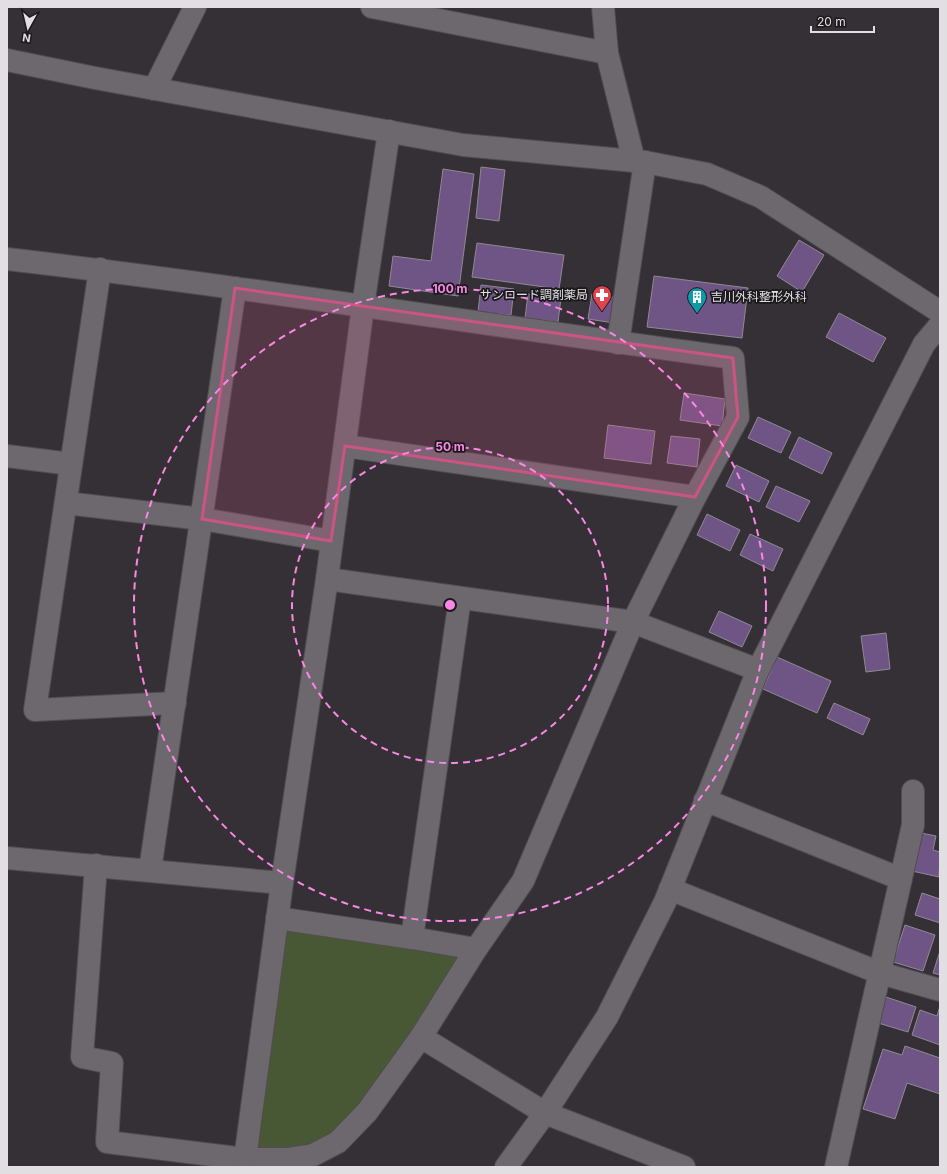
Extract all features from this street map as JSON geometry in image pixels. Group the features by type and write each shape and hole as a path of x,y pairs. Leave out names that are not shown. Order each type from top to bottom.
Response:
{"street":[{"path":"154,88 195,7"},
{"path":"372,7 607,52"},
{"path":"603,7 607,52 640,162 618,343"},
{"path":"7,60 463,145 640,162 707,174 761,197 940,312"},
{"path":"245,1163 282,883 327,579 363,306 389,132"},
{"path":"7,259 100,269 733,358 738,417 695,497 633,622 523,880 476,949 421,1037 367,1112 338,1142 312,1155 245,1163 107,1142 112,1063 82,1058 96,865"},
{"path":"100,269 35,710 175,703"},
{"path":"150,870 235,288"},
{"path":"506,1167 545,1112 607,1017 665,902 758,670 924,344 940,325"},
{"path":"345,446 695,497"},
{"path":"7,456 71,464"},
{"path":"66,503 202,519 331,541"},
{"path":"327,579 633,622 758,670"},
{"path":"412,938 460,598"},
{"path":"836,1167 913,824 913,791"},
{"path":"705,800 901,879"},
{"path":"7,858 282,883"},
{"path":"670,889 880,973 940,990"},
{"path":"278,918 476,949"},
{"path":"421,1037 545,1112 684,1167"}],"highlighted area":[{"path":"235,288 733,358 738,417 695,497 345,446 331,541 202,519"}],"green space":[{"path":"277,918 476,949 338,1142 245,1159"}],"building":[{"path":"481,167 505,170 499,221 476,218"},
{"path":"443,169 474,174 458,296 389,286 393,256 431,261"},
{"path":"799,240 824,255 802,292 777,276"},
{"path":"477,243 564,255 559,289 472,277"},
{"name":"吉川外科整形外科","path":"654,276 748,288 742,338 647,327"},
{"path":"481,285 514,289 511,315 478,312"},
{"path":"528,294 561,298 558,322 525,318"},
{"name":"サンロード調剤薬局","path":"592,294 618,298 614,323 588,319"},
{"path":"839,313 886,338 873,362 826,337"},
{"path":"684,393 725,399 722,426 680,420"},
{"path":"758,417 791,432 781,453 748,438"},
{"path":"608,425 655,431 651,464 604,458"},
{"path":"671,436 700,439 697,467 667,463"},
{"path":"799,437 832,453 822,474 789,458"},
{"path":"736,465 769,481 759,502 726,486"},
{"path":"776,486 810,501 799,522 766,507"},
{"path":"707,514 740,530 730,551 697,535"},
{"path":"750,534 783,549 773,571 740,555"},
{"path":"719,611 752,626 742,647 709,632"},
{"path":"886,633 890,669 866,672 861,636"},
{"path":"777,657 831,681 817,713 763,689"},
{"path":"834,703 870,719 863,735 827,718"},
{"path":"921,833 936,836 933,850 940,852 939,877 912,871"},
{"path":"922,893 940,899 940,923 915,915"},
{"path":"905,925 935,935 923,971 893,962"},
{"path":"940,951 940,975 933,973"},
{"path":"886,997 916,1007 908,1032 878,1023"},
{"path":"940,1006 940,1045 912,1035 920,1010 937,1016"},
{"path":"905,1046 940,1058 940,1094 907,1083 895,1119 863,1109 883,1049 902,1055"}],"place":[{"name":"サンロード調剤薬局","path":"602,312"},
{"name":"吉川外科整形外科","path":"697,314"}]}
